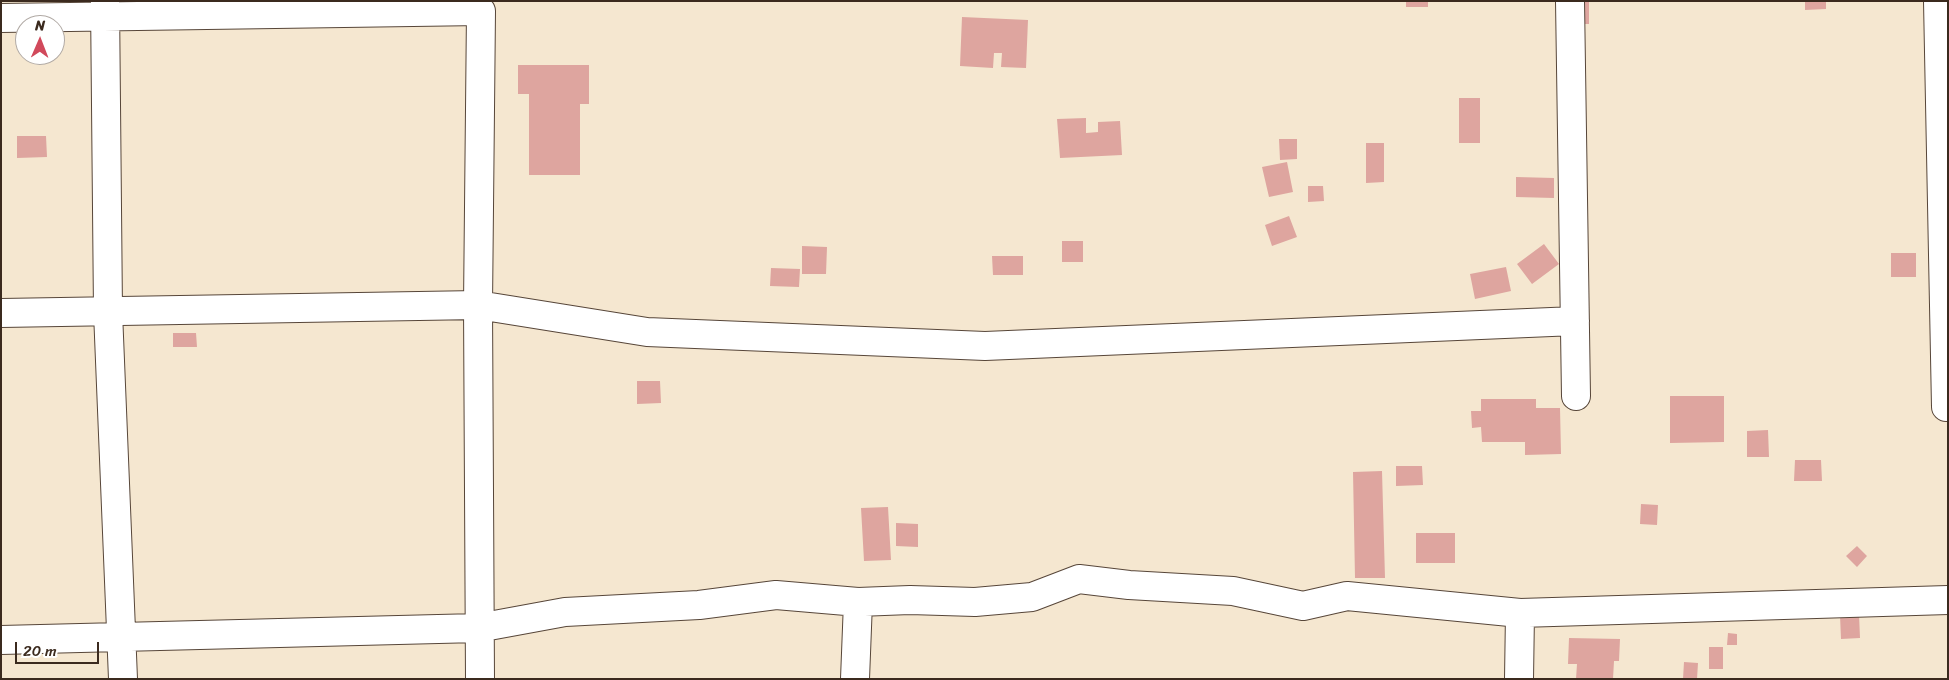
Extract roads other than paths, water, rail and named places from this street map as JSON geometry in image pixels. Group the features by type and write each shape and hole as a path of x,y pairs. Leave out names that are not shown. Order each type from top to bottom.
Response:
{"street":[{"path":"1570,1 1576,396"},
{"path":"1938,1 1946,407"},
{"path":"105,9 108,312 123,636 123,679"},
{"path":"1,18 105,9 481,11 478,306 478,628 480,679"},
{"path":"1,313 478,306 647,332 985,346 1575,321"},
{"path":"1,640 478,628 565,612 699,605 776,595 858,602 910,600 975,602 1032,597 1079,579 1129,585 1233,591 1303,606 1347,596 1520,614 1948,600"},
{"path":"855,679 858,602"},
{"path":"1518,679 1520,614"}]}
